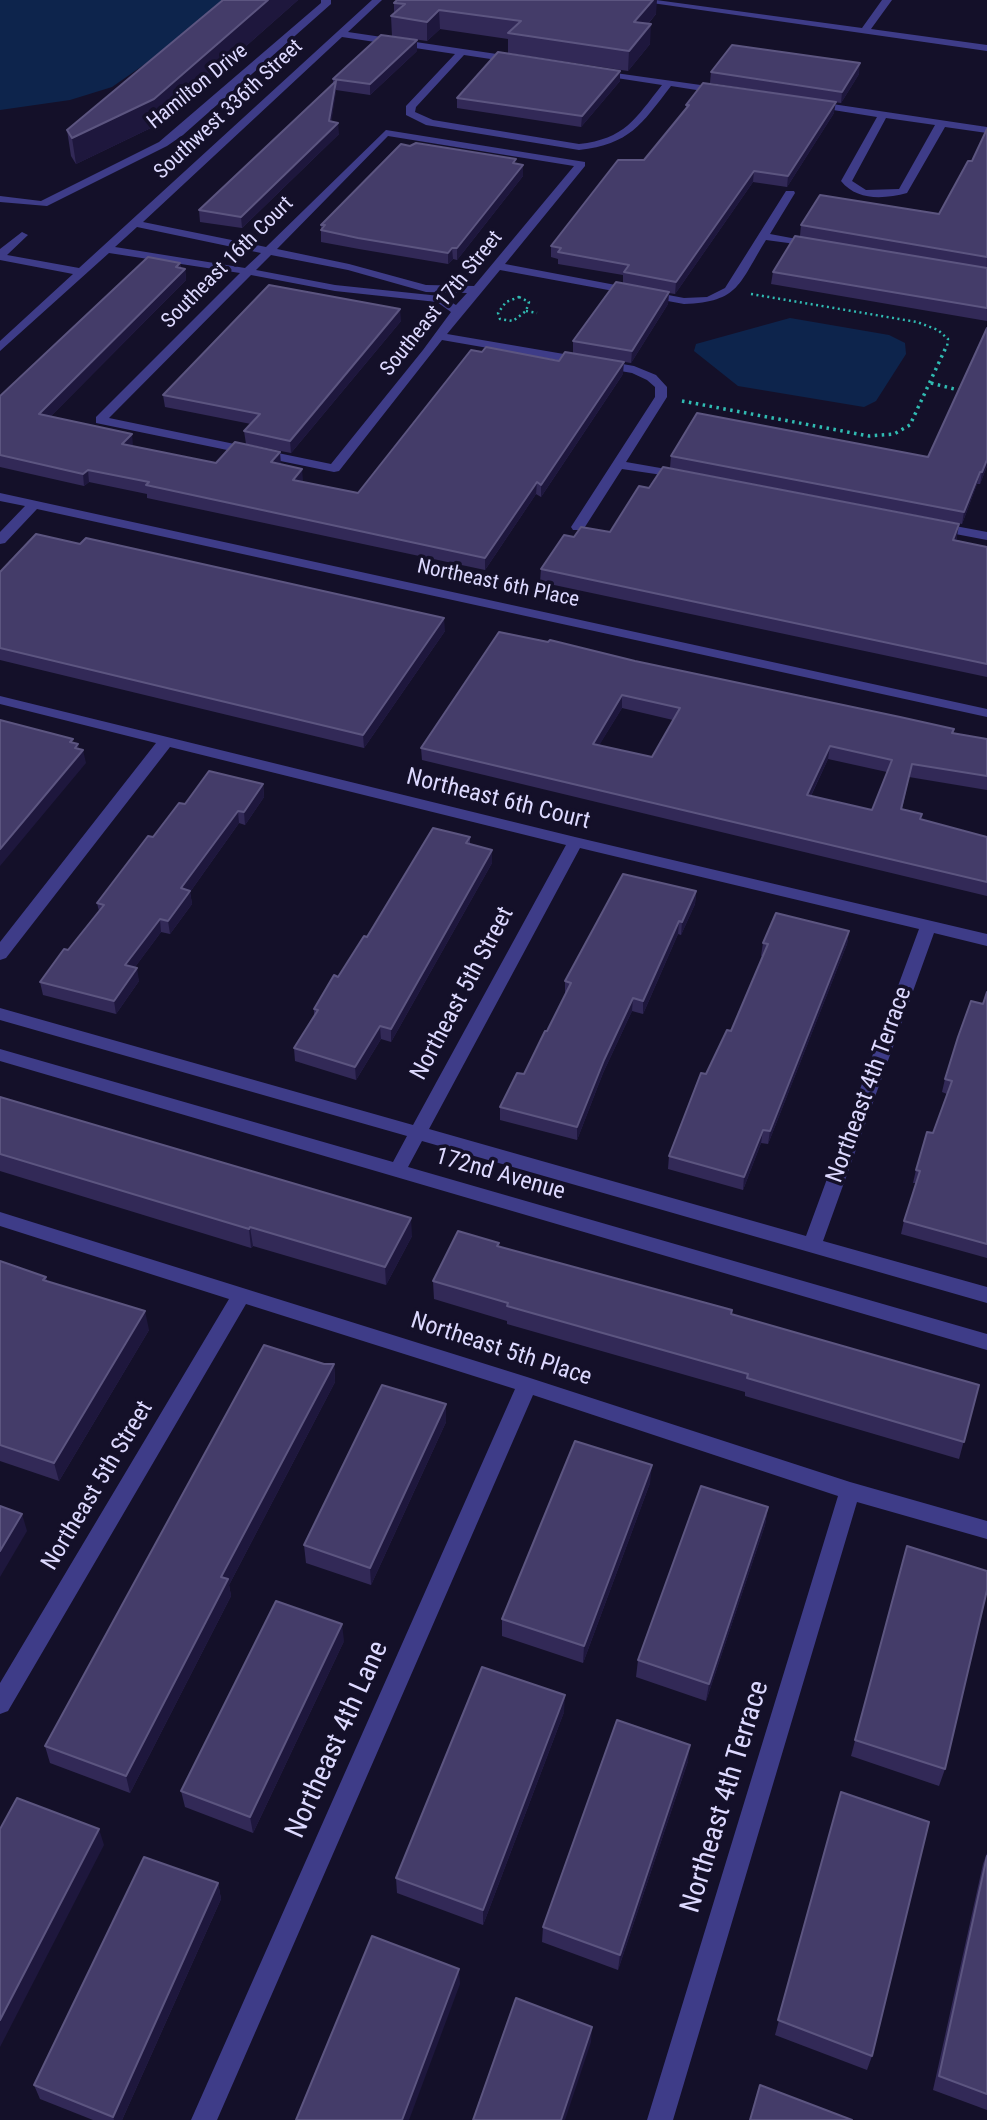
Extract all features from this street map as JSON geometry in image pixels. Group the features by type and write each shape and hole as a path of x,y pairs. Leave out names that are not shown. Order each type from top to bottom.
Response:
{"street":[{"name":"Hamilton Drive","path":"0,199 43,204 163,144 326,4 326,0"},
{"name":"Southwest 336th Street","path":"0,347 377,0"},
{"path":"636,0 683,3 987,48"},
{"path":"865,31 887,0"},
{"path":"341,34 531,62"},
{"path":"462,52 411,106 410,113 430,123 579,147 598,146 615,142 629,133 668,83"},
{"path":"586,70 735,93"},
{"path":"802,103 987,131"},
{"path":"883,115 846,181 859,191 875,194 904,191 941,124"},
{"name":"Southeast 17th Street","path":"334,468 474,289 581,164 386,133"},
{"name":"Southeast 16th Court","path":"334,468 100,420 386,133"},
{"path":"496,266 684,301 709,300 729,290 790,193"},
{"path":"134,223 377,274 439,292 474,289"},
{"path":"0,256 22,235"},
{"path":"764,236 824,247"},
{"path":"106,249 358,291 435,298 457,311"},
{"path":"0,256 81,272"},
{"path":"358,291 376,286 380,279 377,274"},
{"path":"439,336 634,370 660,383 663,391 660,397 579,527"},
{"path":"618,464 694,478"},
{"name":"Northeast 6th Place","path":"0,497 987,713"},
{"path":"0,540 34,505"},
{"path":"920,523 987,536"},
{"name":"Northeast 6th Court","path":"0,700 575,842 987,940"},
{"path":"0,954 166,741"},
{"name":"Northeast 5th Street","path":"397,1171 575,842"},
{"name":"Northeast 4th Terrace","path":"812,1245 928,926"},
{"name":"172nd Avenue","path":"0,1014 987,1295"},
{"name":"172nd Avenue","path":"0,1055 987,1342"},
{"name":"Northeast 5th Place","path":"0,1219 527,1385 850,1491 987,1530"},
{"name":"Northeast 5th Street","path":"0,1704 241,1295"},
{"name":"Northeast 4th Lane","path":"204,2120 527,1385"},
{"name":"Northeast 4th Terrace","path":"660,2120 850,1491"}],"path":[{"path":"674,399 860,434 882,436 900,432 910,425 949,343 945,335 931,326 749,293"},
{"path":"526,311 529,302 519,297 507,301 498,313 500,319 509,321 526,311 537,313"},
{"path":"931,383 968,392"}],"water":[{"path":"0,0 237,0 112,87 70,100 0,110"},
{"path":"790,318 889,335 905,343 906,354 876,401 864,407 738,386 694,351 696,344"}],"building":[{"path":"223,0 268,0 154,99 72,138 67,130"},
{"path":"397,0 653,0 634,22 651,24 629,51 508,33 521,21 439,10 427,22 391,16 405,4 394,3"},
{"path":"381,35 417,40 370,84 333,79"},
{"path":"732,45 860,63 842,92 711,72"},
{"path":"498,52 620,71 582,116 457,98"},
{"path":"336,81 329,121 338,123 241,217 199,210"},
{"path":"703,83 836,102 788,176 754,171 676,282 624,272 629,265 558,252 561,248 551,246 618,160 644,160 689,105 686,105"},
{"path":"987,129 987,257 801,225 820,195 939,214 968,161 972,161"},
{"path":"416,143 516,159 513,163 523,165 457,248 452,248 448,253 321,230 325,225 321,225 401,144 410,146"},
{"path":"795,236 987,268 987,308 773,272"},
{"path":"148,257 180,263 176,267 185,269 39,414 132,434 122,444 216,463 235,442 280,452 271,462 302,469 293,480 358,493 471,350 482,352 486,347 559,361 565,352 624,362 541,485 537,482 485,558 146,485 149,482 88,470 83,474 0,455 0,396"},
{"path":"616,282 669,292 632,351 573,341"},
{"path":"269,285 400,309 290,441 244,431 260,414 163,395"},
{"path":"987,328 987,460 964,512 671,456 697,413 928,457"},
{"path":"663,467 959,524 953,540 987,547 987,664 541,569 564,535 574,537 581,527 610,532 639,486 649,488"},
{"path":"36,534 80,544 86,538 444,618 363,735 0,648 0,572"},
{"path":"499,632 548,642 550,640 635,661 954,729 952,733 987,739 987,776 912,764 901,809 922,814 920,819 987,837 987,882 421,748","holes":["622,695 680,708 652,757 593,744","830,746 892,760 872,810 807,795"]},
{"path":"0,720 73,739 70,742 78,744 75,748 83,750 0,849"},
{"path":"209,771 263,784 244,812 238,811 181,888 190,891 168,921 160,919 125,965 137,968 114,1001 40,982 64,949 68,950 104,905 97,903 148,836 153,837 179,803 185,804"},
{"path":"433,828 470,837 466,843 492,850 391,1029 380,1026 355,1067 294,1048 318,1010 314,1009 334,975 338,977 364,936 367,937"},
{"path":"623,874 696,891 682,922 679,921 643,1001 633,998 577,1127 500,1107 517,1073 524,1074 547,1031 571,983 565,981"},
{"path":"776,913 849,931 770,1131 763,1130 744,1177 669,1156 701,1073 706,1074 727,1030 731,1031 768,944 763,943"},
{"path":"987,992 987,1244 904,1221 920,1171 916,1170 927,1132 933,1133 952,1081 945,1079 971,1001 983,1004"},
{"path":"0,1097 411,1218 385,1267 250,1227 249,1229 0,1154"},
{"path":"458,1231 499,1243 497,1246 732,1310 731,1314 979,1385 964,1442 747,1378 748,1374 507,1306 508,1303 433,1281"},
{"path":"0,1261 46,1277 43,1280 145,1311 54,1463 0,1445"},
{"path":"264,1345 324,1364 334,1364 221,1577 228,1579 126,1776 45,1746"},
{"path":"382,1385 446,1404 370,1568 304,1545"},
{"path":"575,1441 652,1465 584,1646 502,1619"},
{"path":"701,1486 768,1507 709,1684 638,1660"},
{"path":"0,1506 22,1514 0,1551"},
{"path":"907,1546 987,1571 987,1590 945,1769 855,1740"},
{"path":"276,1601 342,1624 250,1817 181,1791"},
{"path":"482,1667 565,1695 483,1910 396,1878"},
{"path":"617,1720 690,1745 620,1955 543,1927"},
{"path":"841,1792 929,1822 872,2056 778,2020"},
{"path":"17,1798 99,1829 0,2020 0,1829"},
{"path":"987,1856 987,2094 939,2076"},
{"path":"144,1857 218,1883 113,2117 34,2085"},
{"path":"372,1936 459,1969 402,2120 296,2120"},
{"path":"516,1998 592,2027 561,2120 473,2120"},
{"path":"760,2085 852,2120 750,2120"}]}
